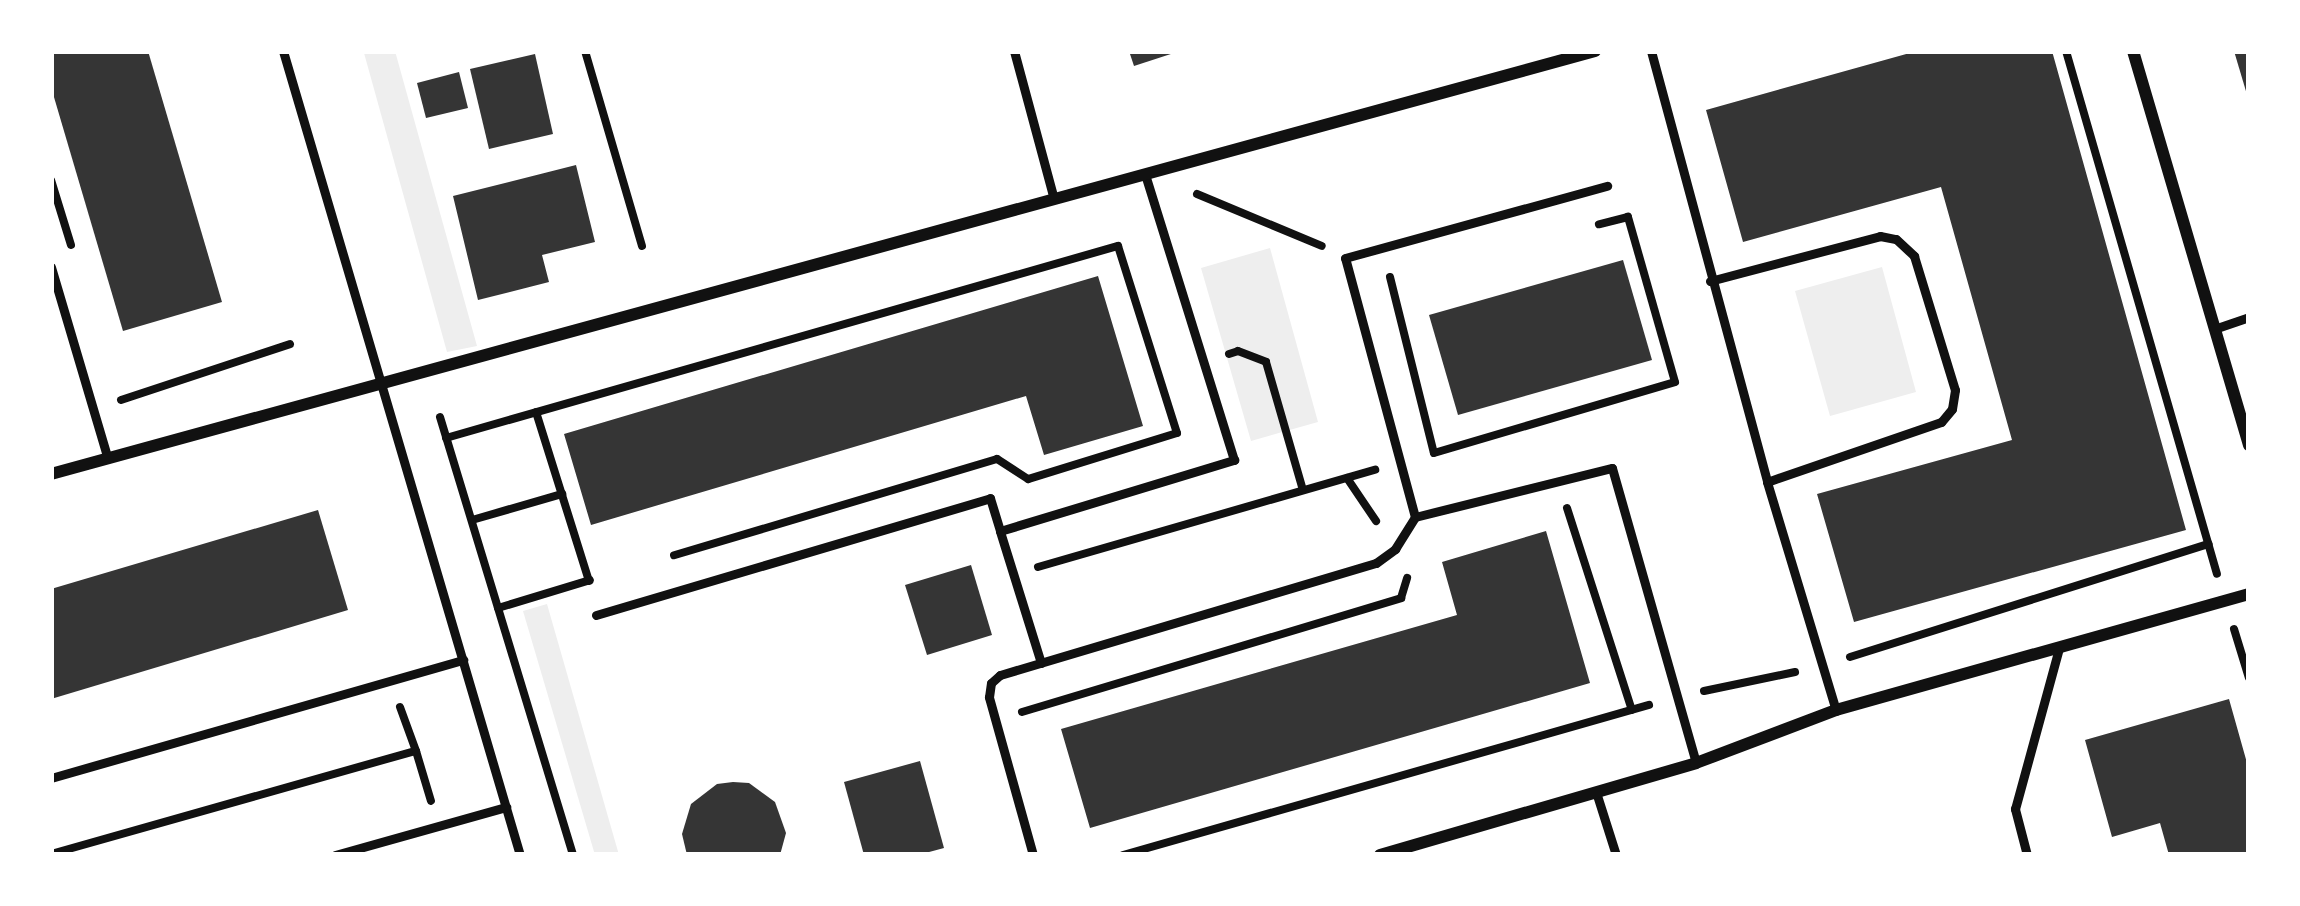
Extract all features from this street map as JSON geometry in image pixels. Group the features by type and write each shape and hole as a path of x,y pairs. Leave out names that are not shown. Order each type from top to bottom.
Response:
{"street":[{"path":"51,474 1595,51"},
{"path":"2133,51 2249,445"},
{"path":"1380,855 1696,763 1836,710 2249,594"}],"lane":[{"path":"283,51 520,855"},
{"path":"1014,51 1054,199"},
{"path":"1651,51 1767,482 1836,710"},
{"path":"1000,531 1234,460 1145,174"},
{"path":"1415,517 1345,257 1607,186"},
{"path":"1711,280 1880,236 1896,239 1914,256 1955,390 1952,409 1941,422 1767,482"},
{"path":"51,267 108,459"},
{"path":"2217,328 2249,317"},
{"path":"1033,855 989,697 991,683 1000,675 1376,563 1395,549 1415,517 1612,468 1696,763"},
{"path":"596,615 990,498 1041,664"},
{"path":"2027,855 2015,809 2059,648"},
{"path":"51,778 463,660"},
{"path":"1596,792 1616,855"},
{"path":"334,855 506,808"}],"path":[{"path":"585,51 642,246"},
{"path":"2066,51 2249,678"},
{"path":"1145,174 1291,231"},
{"path":"1412,272 1390,278 1434,454 1675,382 1628,217 1585,228"},
{"path":"446,438 1118,245 1177,433 1028,479 997,459 657,560"},
{"path":"121,400 290,344"},
{"path":"1238,351 1266,362 1303,490"},
{"path":"536,412 589,581"},
{"path":"440,417 573,855"},
{"path":"1013,574 1347,478"},
{"path":"472,520 562,494"},
{"path":"1544,510 1566,505 1632,710"},
{"path":"1024,733 1018,713 1401,598 1411,564"},
{"path":"498,608 611,574"},
{"path":"402,714 428,790"},
{"path":"51,854 416,751"}],"shaded area":[{"path":"395,51 477,346 447,352 364,53"},
{"path":"1270,248 1318,422 1251,441 1201,268"},
{"path":"1882,267 1916,392 1830,416 1795,291"},
{"path":"547,604 619,855 595,855 523,611"}],"building":[{"path":"51,51 148,51 222,302 123,331 51,87"},
{"path":"1129,51 1177,51 1177,52 1134,66"},
{"path":"1917,51 2052,51 2186,530 1854,622 1817,494 2012,440 1941,187 1743,242 1706,110"},
{"path":"2234,51 2249,51 2249,98 2248,98"},
{"path":"535,54 553,134 489,149 470,69"},
{"path":"459,72 468,108 426,118 417,83"},
{"path":"576,165 595,242 542,255 549,282 478,300 453,196"},
{"path":"1623,260 1652,360 1458,415 1429,315"},
{"path":"1098,276 1143,426 1044,455 1026,396 591,525 564,434"},
{"path":"318,510 348,610 51,699 51,589"},
{"path":"1546,531 1590,683 1090,828 1061,729 1457,615 1442,562"},
{"path":"971,565 992,635 927,655 905,585"},
{"path":"2229,699 2249,770 2249,855 2169,855 2160,823 2112,837 2085,740"},
{"path":"920,761 944,848 918,855 864,855 844,782"},
{"path":"749,783 775,802 786,833 780,855 687,855 682,834 691,804 717,784"}]}
